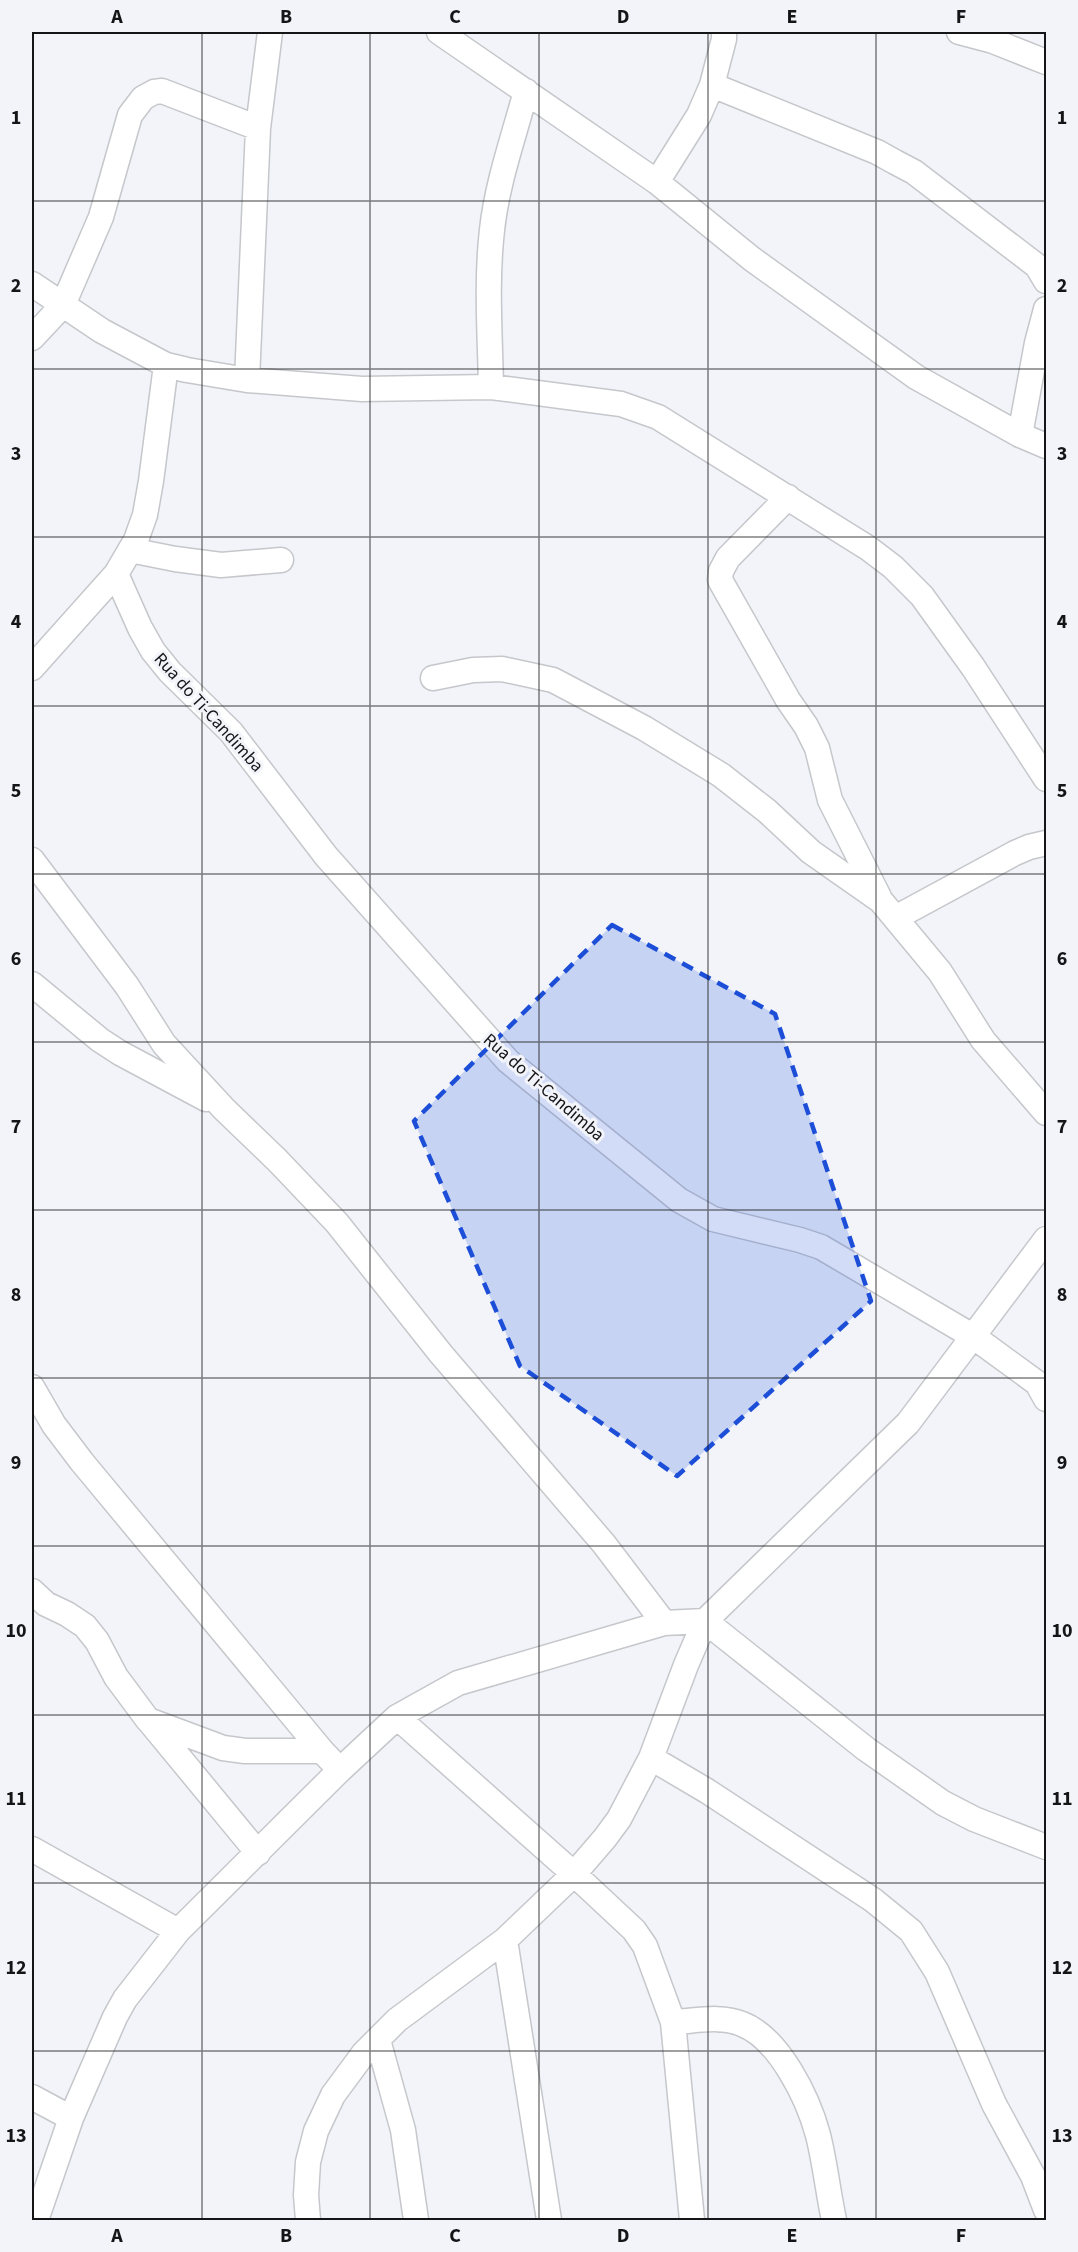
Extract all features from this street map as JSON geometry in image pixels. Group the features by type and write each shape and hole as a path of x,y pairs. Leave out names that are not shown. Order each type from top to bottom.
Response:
{"street":[{"path":"247,380 258,128 270,32"},
{"path":"439,32 657,182 752,259 916,377 1020,435 1047,446"},
{"path":"657,182 699,115 712,85 724,32"},
{"path":"959,32 992,36 1047,62"},
{"path":"712,85 877,152 914,172 1037,267 1047,281"},
{"path":"32,338 63,305 101,217 130,115 143,98 154,92 162,91 258,128"},
{"path":"491,387 489,267 492,229 499,192 526,91"},
{"path":"32,284 102,331 166,365 247,380 362,389 491,387 621,404 658,417 868,548 893,567 922,596 973,667 1047,779"},
{"path":"1020,435 1037,343 1047,309"},
{"path":"32,668 116,574 136,540 145,515 166,365"},
{"path":"788,497 728,558 721,571 720,580 788,700 807,726 817,748 830,800 889,909 940,972 983,1040 1047,1113"},
{"path":"130,550 175,560 221,565 281,560"},
{"name":"Rua do Ti-Candimba","path":"116,574 153,651 170,672 231,732 326,856 508,1061 679,1200 713,1219 821,1247 974,1337 1043,1389"},
{"path":"433,678 473,670 502,669 553,680 594,700 721,775 767,811 811,852 889,909"},
{"path":"889,909 1029,847 1047,843"},
{"path":"32,860 127,986 164,1044 336,1223 441,1354 604,1544 664,1623"},
{"path":"32,984 77,1023 120,1053 224,1109"},
{"path":"308,2220 306,2195 308,2162 316,2131 333,2095 364,2053 397,2020 505,1940 574,1874 619,1819 651,1758 705,1621 900,1431 1047,1239"},
{"path":"32,1387 54,1425 82,1462 340,1770"},
{"path":"32,1591 46,1604 85,1626 97,1641 117,1677 148,1720 258,1853"},
{"path":"36,2220 71,2118 115,2017 125,1999 178,1931 340,1770 397,1717 458,1683 664,1623 705,1621 866,1749 943,1803 974,1819 1047,1847"},
{"path":"397,1717 574,1874 634,1930 645,1946 674,2022 692,2220"},
{"path":"148,1720 223,1748 245,1751 322,1751"},
{"path":"651,1758 707,1791 873,1900 911,1931 937,1972 994,2104 1033,2176 1047,2210"},
{"path":"32,1849 178,1931"},
{"path":"505,1940 549,2220"},
{"path":"674,2022 724,2020 741,2023 759,2033 775,2050 793,2076 818,2134 834,2220"},
{"path":"378,2040 403,2130 416,2220"},
{"path":"32,2097 71,2118"}],"highlighted area":[{"path":"612,925 775,1014 871,1301 677,1476 520,1366 414,1121"}]}
